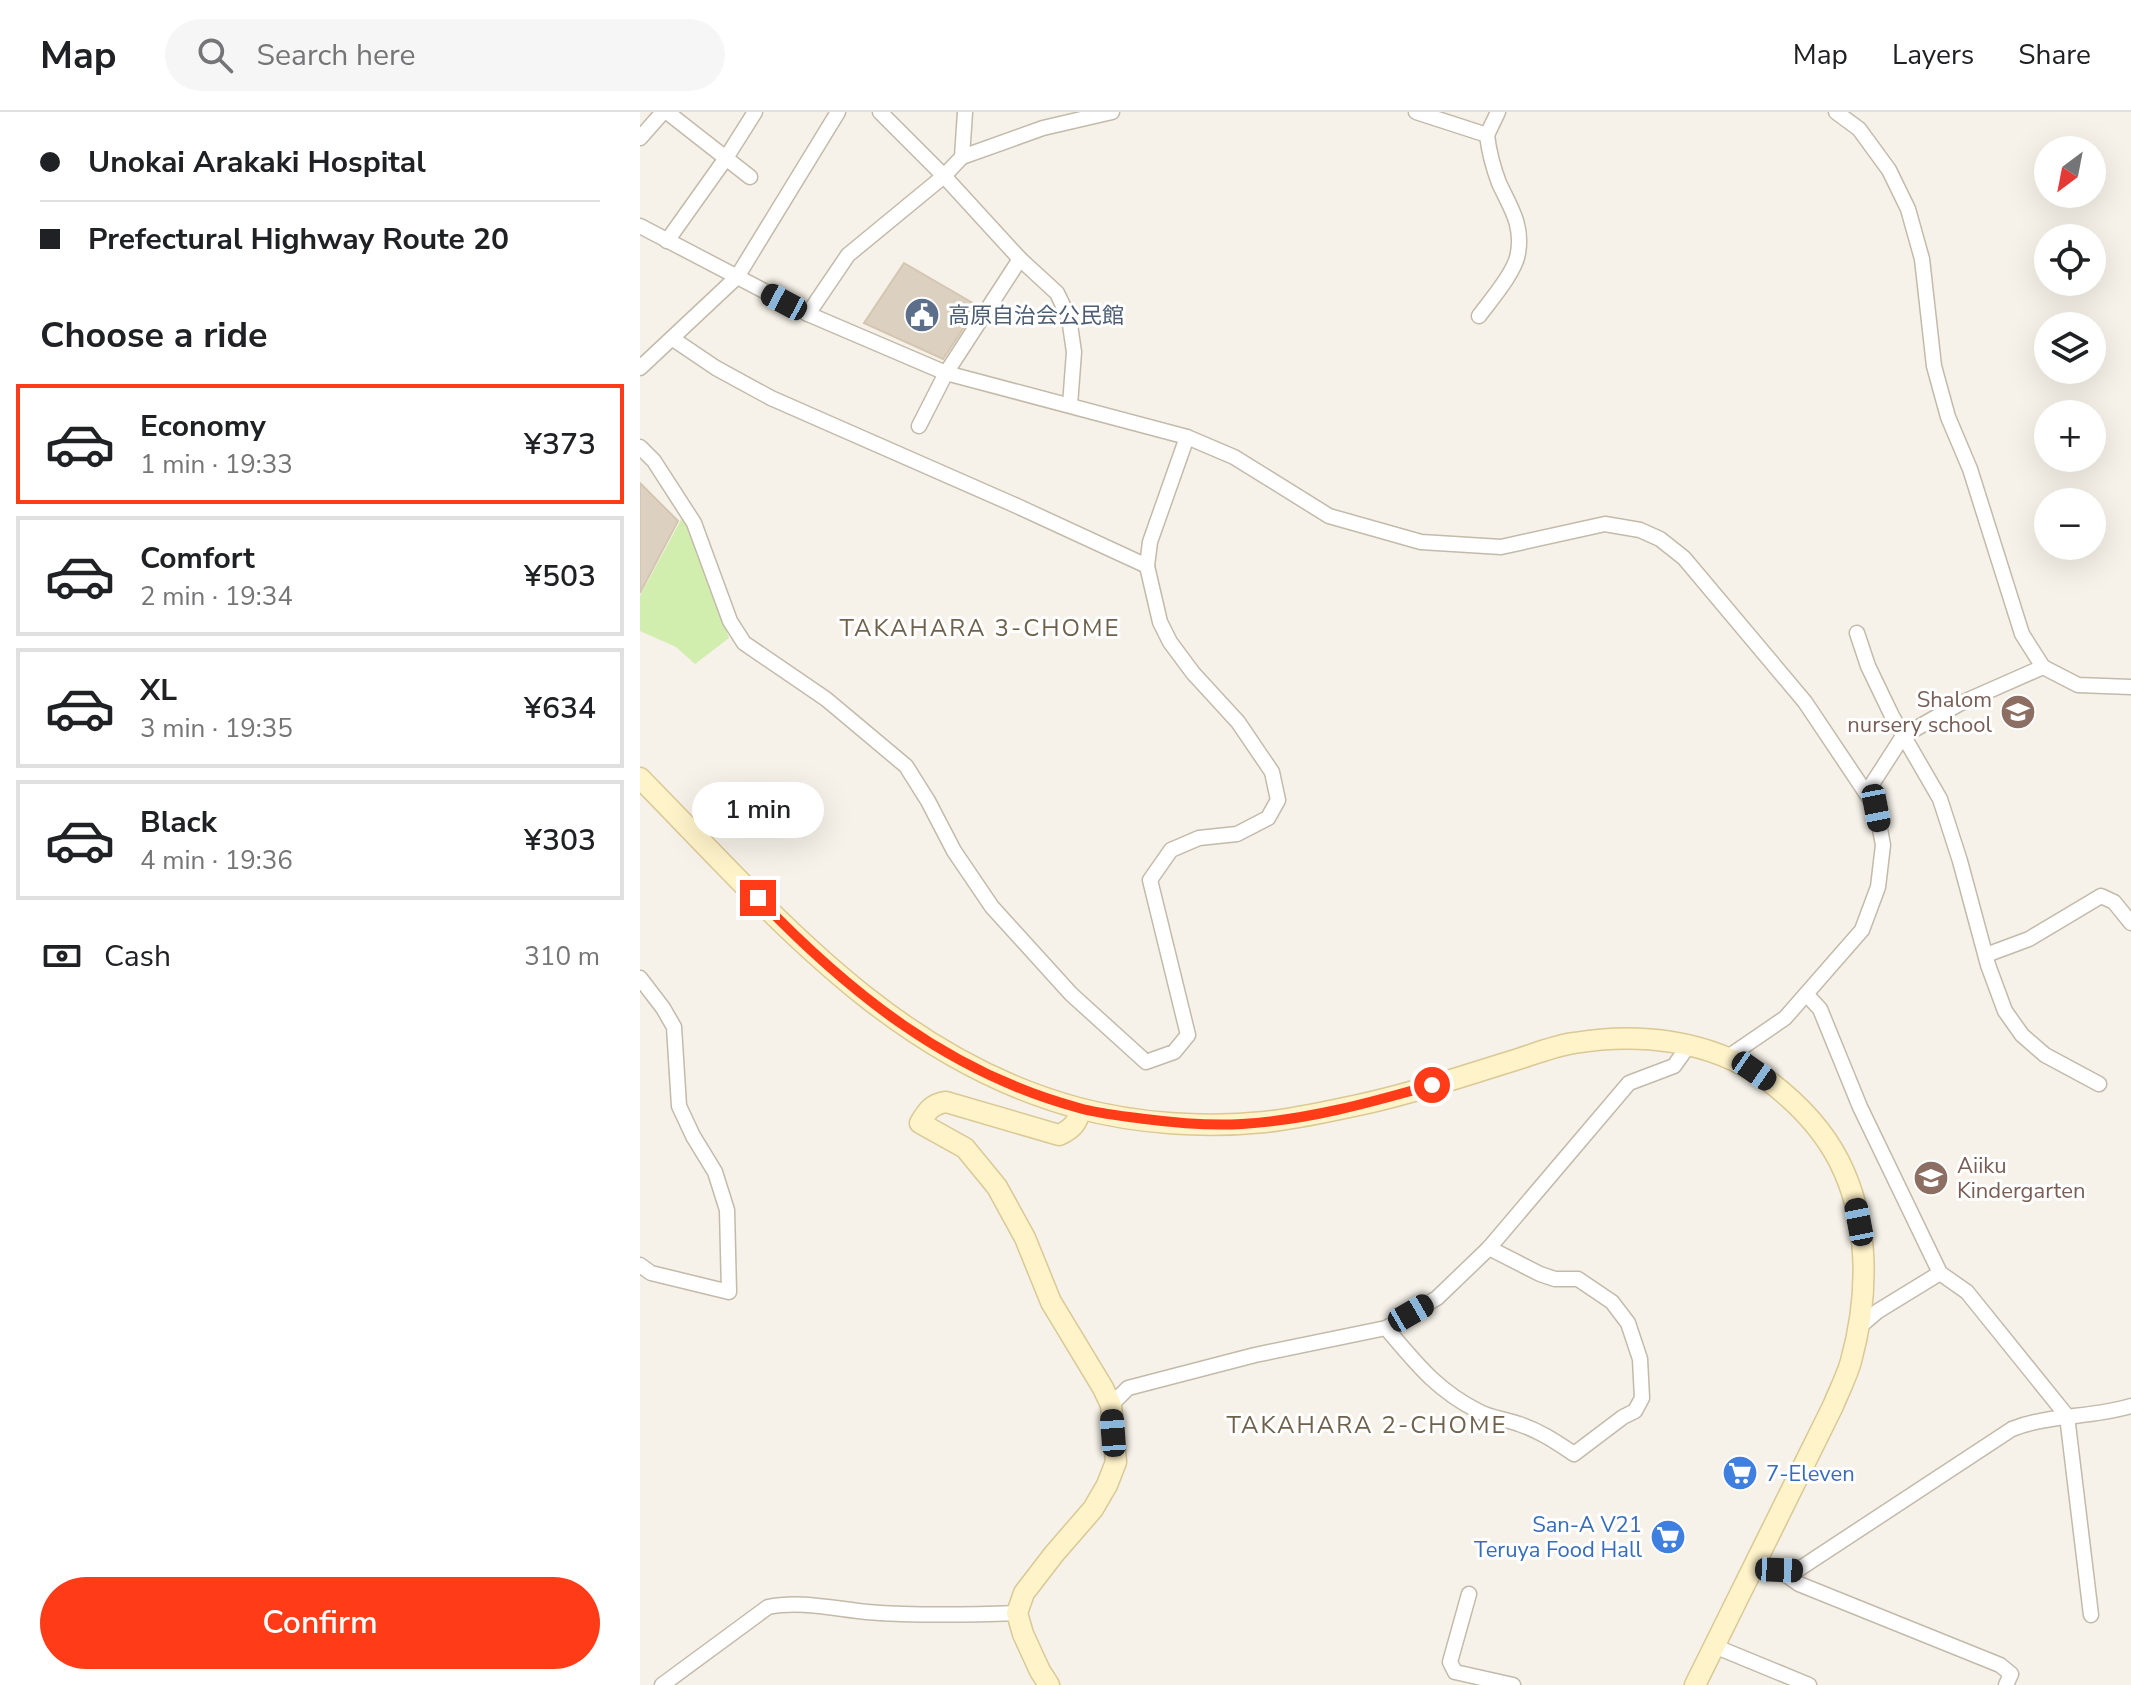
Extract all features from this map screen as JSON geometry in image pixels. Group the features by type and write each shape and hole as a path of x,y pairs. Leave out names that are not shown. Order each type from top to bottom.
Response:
{"main road":[{"path":"640,778 789,931 882,1011 936,1048 965,1063 1002,1081 1080,1109 1198,1124 1269,1122 1360,1105 1573,1043 1645,1038 1689,1045 1728,1057 1754,1071 1800,1106 1826,1139 1846,1176 1854,1199 1862,1245 1864,1297 1851,1363 1833,1406 1695,1685"},
{"path":"1049,1685 1023,1634 1017,1613 1024,1593 1093,1509 1107,1485 1116,1462 1111,1405 1051,1302 1025,1238 997,1187 965,1148 920,1123 928,1109 946,1102 1059,1135 1076,1122 1080,1109"}],"street":[{"path":"640,138 665,112 750,177"},
{"path":"667,241 755,112"},
{"path":"640,368 737,277 838,112"},
{"path":"880,112 1020,259 1057,293 1069,318 1074,352 1070,405"},
{"path":"962,157 965,112"},
{"path":"808,314 848,255 944,176 962,157 1043,128 1112,112"},
{"path":"1416,112 1487,135"},
{"path":"1479,316 1505,281 1519,255 1517,219 1489,154 1487,135 1498,112"},
{"path":"1836,112 1859,129 1889,170 1908,209 1922,259 1934,366 1948,417 1970,469 2022,634 2043,667 2078,685 2131,687"},
{"path":"640,226 808,314 946,373 1187,437 1234,457 1329,516 1421,542 1501,547 1605,524 1640,530 1660,539 1684,558 1805,702 1876,808 1883,845 1878,887 1862,930 1785,1018 1728,1057"},
{"path":"919,426 946,373 1020,259"},
{"path":"673,339 716,368 771,398 1147,566"},
{"path":"640,447 654,461 694,523 730,621 744,643 826,699 906,766 954,851 992,907 1071,994 1146,1062 1174,1052 1188,1035 1150,880 1171,850 1199,838 1237,834 1268,818 1278,800 1272,772 1247,734 1193,673 1170,642 1160,622 1147,566 1150,542 1187,437"},
{"path":"1857,633 1868,666 1892,716 1940,799 2005,1011 2022,1035 2045,1055 2099,1084"},
{"path":"1867,792 1903,736 1959,704 2043,667"},
{"path":"1986,955 2029,939 2101,896 2114,902 2131,923"},
{"path":"640,978 674,1027 679,1106 715,1172 727,1210 729,1292 651,1273 640,1265"},
{"path":"1807,995 1820,1009 1860,1107 1940,1273 1967,1292 2067,1416 2091,1615"},
{"path":"1111,1405 1128,1388 1255,1355 1386,1328 1437,1298 1489,1248 1629,1083 1674,1066 1689,1045"},
{"path":"1386,1328 1419,1368 1447,1394 1481,1413 1547,1435 1574,1454 1635,1411 1642,1398 1640,1359 1628,1323 1612,1302 1578,1279 1555,1279 1540,1274 1489,1248"},
{"path":"1858,1328 1878,1311 1940,1273"},
{"path":"1754,1566 1796,1571 2012,1429 2032,1421 2124,1408 2131,1420"},
{"path":"1779,1570 1799,1584 2000,1665 2011,1674 2006,1685"},
{"path":"1469,1594 1450,1662 1455,1672 1503,1684"},
{"path":"662,1685 768,1607 783,1604 938,1616 1017,1613"},
{"path":"1714,1646 1809,1685"}],"green space":[{"path":"683,516 729,638 695,664 676,647 640,631 640,596"}],"building":[{"name":"高原自治会公民館","path":"904,263 978,306 943,359 864,323"},
{"path":"640,483 678,521 640,593"}],"place":[{"name":"高原自治会公民館","path":"922,315"},
{"name":"Shalom nursery school","path":"2018,712"},
{"name":"Aiiku Kindergarten","path":"1931,1178"},
{"name":"7-Eleven","path":"1740,1473"},
{"name":"San-A V21 Teruya Food Hall","path":"1668,1537"}],"district":[{"name":"TAKAHARA 3-CHOME","path":"980,628"},
{"name":"TAKAHARA 2-CHOME","path":"1367,1425"}],"route":[{"path":"758,898 789,931 844,980 908,1030 936,1048 1002,1081 1080,1109 1198,1124 1269,1122 1360,1105 1432,1085"}]}
